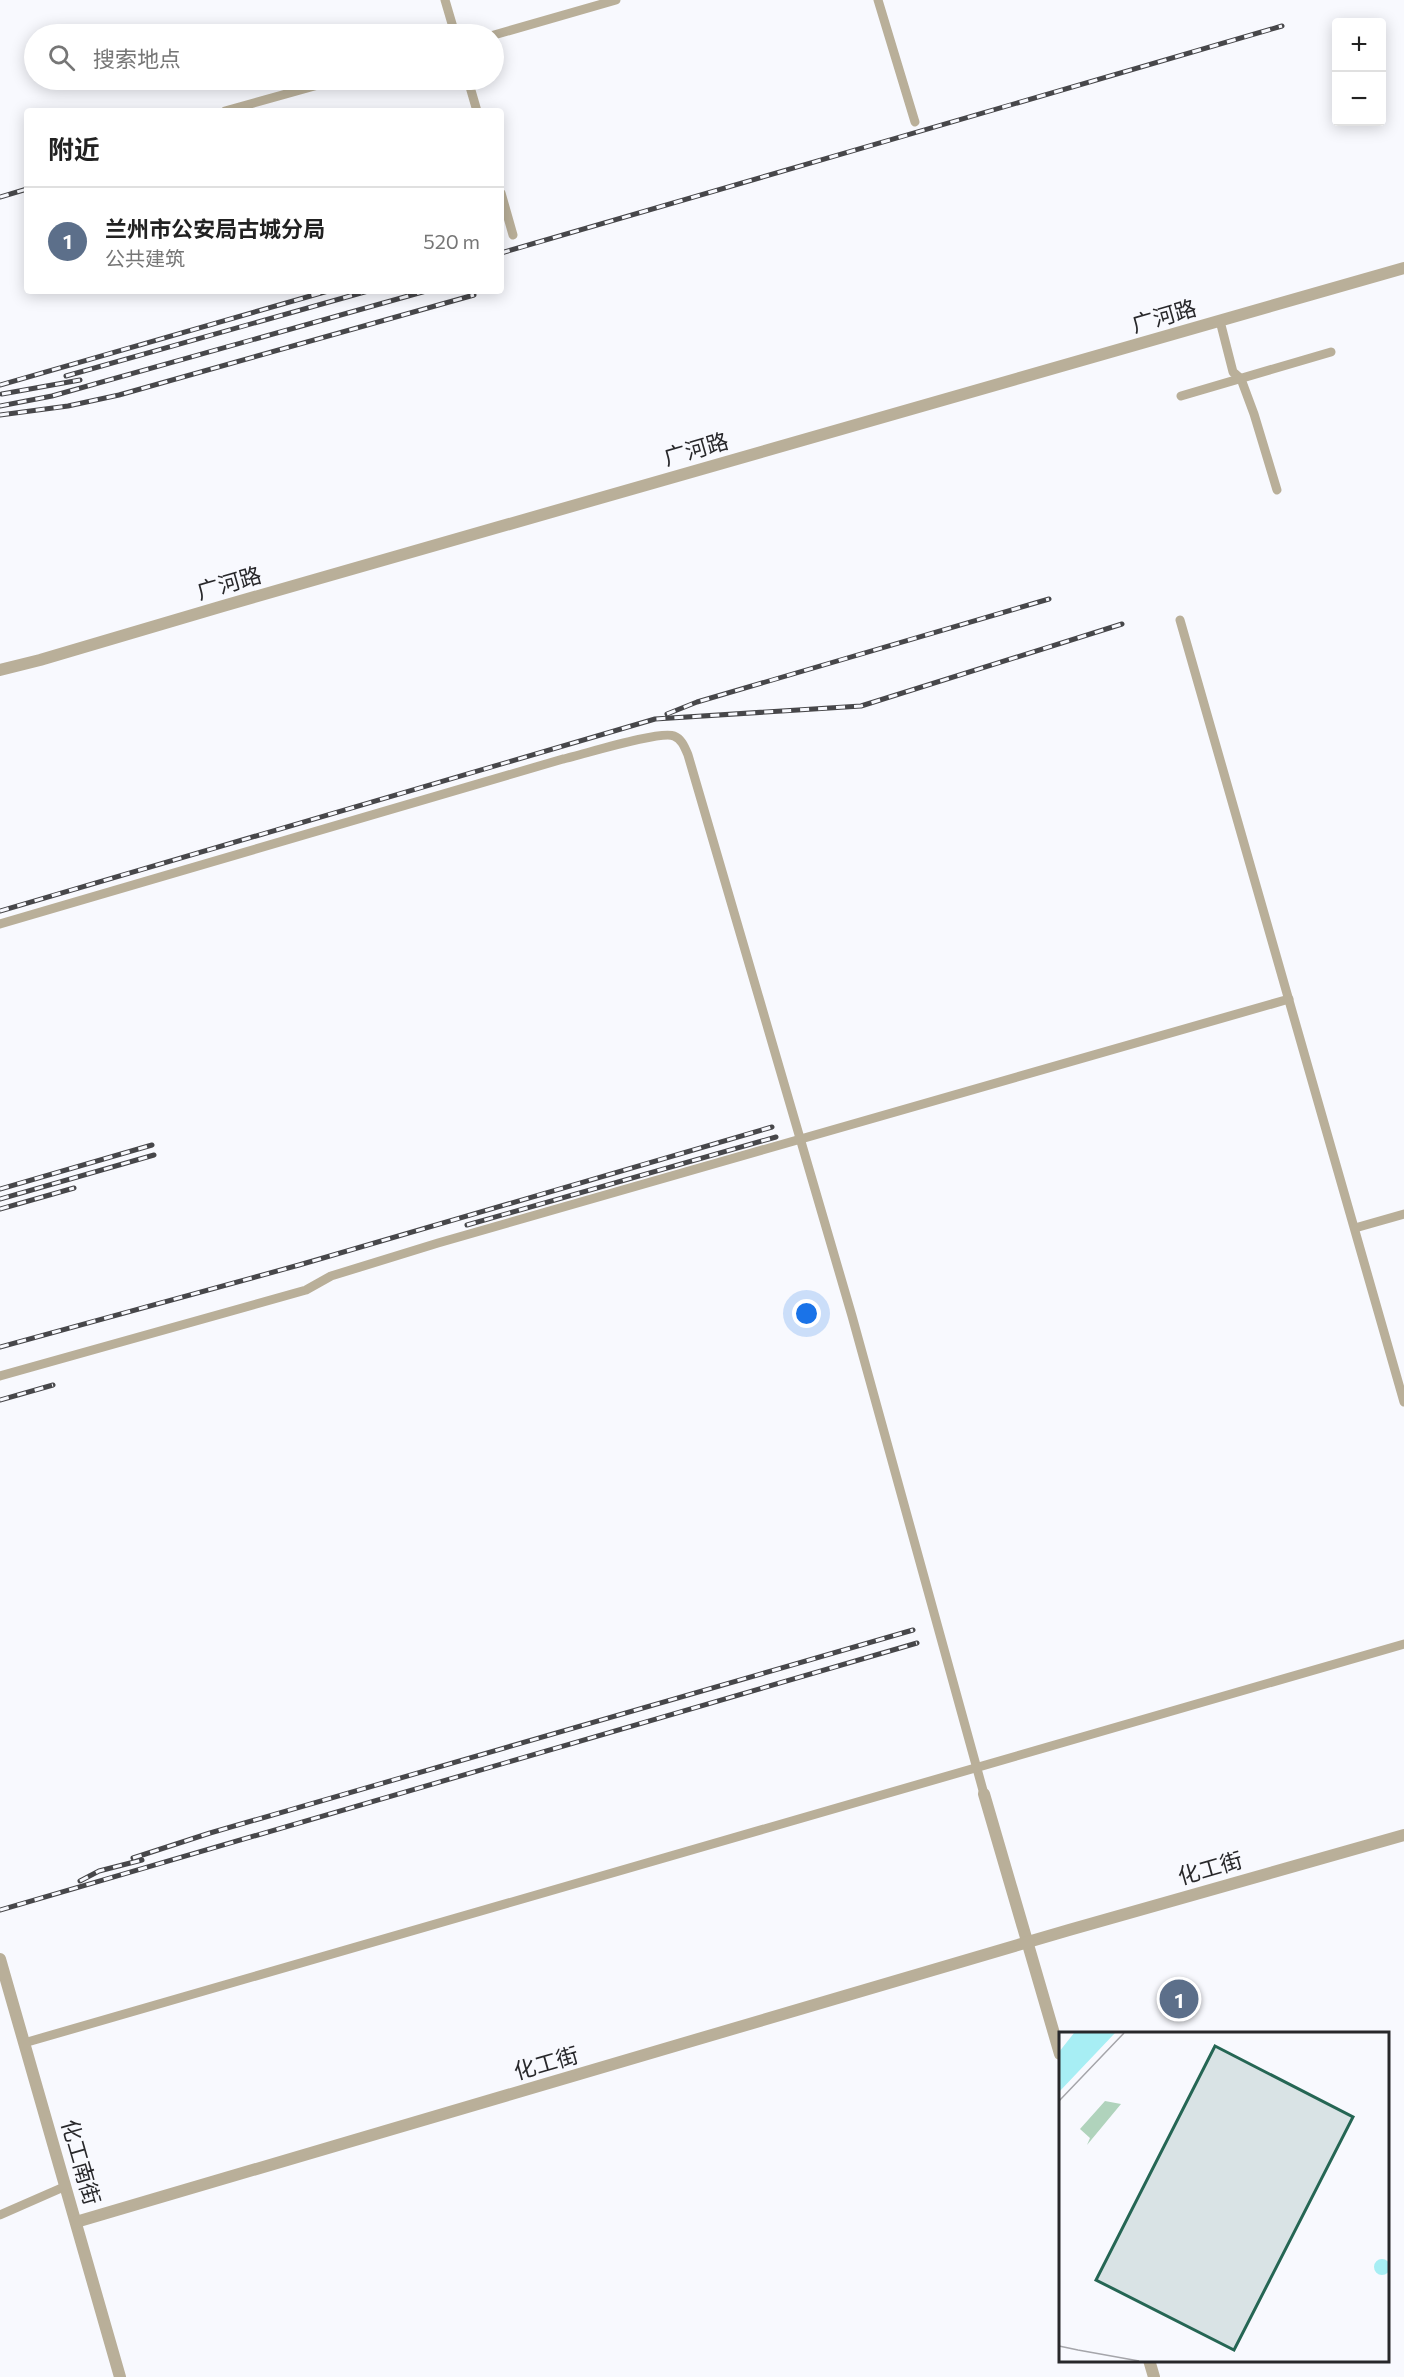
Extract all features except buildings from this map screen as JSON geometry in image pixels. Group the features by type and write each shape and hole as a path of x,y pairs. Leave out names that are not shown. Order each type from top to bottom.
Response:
{"street":[{"path":"445,0 452,24"},
{"path":"504,32 616,0"},
{"path":"878,0 915,122"},
{"path":"236,108 300,90"},
{"path":"471,90 476,108"},
{"path":"504,204 513,235"},
{"name":"广河路","path":"0,670 1404,268"},
{"path":"1220,321 1233,372 1241,379 1254,414 1276,490"},
{"path":"1181,396 1331,352"},
{"path":"1180,620 1404,1402"},
{"path":"0,924 563,759 655,736 674,736 680,740 688,755 802,1140 976,1767 1059,2051"},
{"path":"0,1376 306,1290 331,1276 438,1243 1289,999"},
{"path":"1355,1228 1404,1214"},
{"path":"24,2043 1404,1644"},
{"name":"化工街","path":"76,2222 1404,1835"},
{"name":"化工南街","path":"0,1959 120,2377"},
{"path":"0,2215 66,2186"},
{"path":"1149,2362 1154,2377"}],"railway":[{"path":"504,252 1282,26"},
{"path":"0,197 24,190"},
{"path":"0,385 318,294"},
{"path":"66,376 357,294"},
{"path":"0,406 52,396 415,294"},
{"path":"0,415 68,406 119,395 474,295"},
{"path":"2,394 80,380"},
{"path":"667,714 697,702 1049,599"},
{"path":"0,911 655,719 861,706 1122,624"},
{"path":"0,1347 299,1265 772,1127"},
{"path":"467,1225 776,1137"},
{"path":"0,1189 152,1145"},
{"path":"0,1199 154,1155"},
{"path":"0,1209 74,1188"},
{"path":"0,1400 53,1385"},
{"path":"133,1858 210,1833 913,1630"},
{"path":"0,1910 917,1643"},
{"path":"80,1881 99,1871 142,1860"}],"place":[{"name":"兰州市公安局古城分局","path":"1179,1999"}]}
